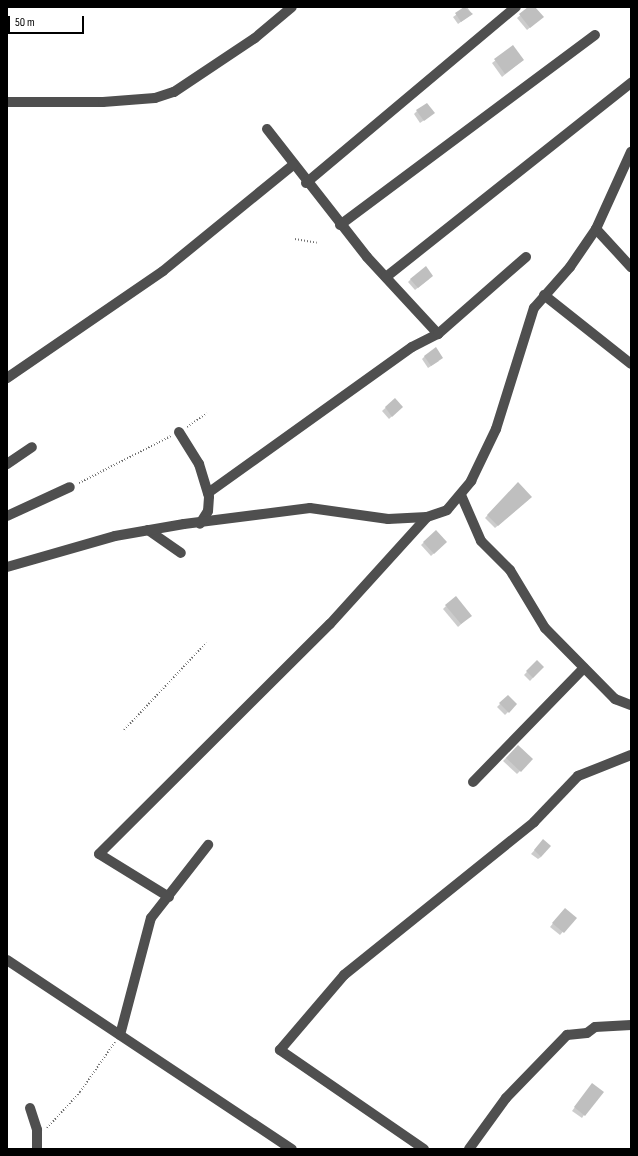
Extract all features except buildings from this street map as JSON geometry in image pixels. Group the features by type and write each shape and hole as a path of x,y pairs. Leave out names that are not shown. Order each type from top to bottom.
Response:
{"street":[{"path":"7,102 103,102 155,98 174,92 255,38 292,7"},
{"path":"306,184 516,7"},
{"path":"340,225 595,35"},
{"path":"386,277 631,83"},
{"path":"267,129 306,184 340,225 438,334"},
{"path":"7,567 148,530 310,508 373,518 428,517 447,510 461,495 496,429 533,314 544,295 570,267 596,229 631,154"},
{"path":"7,378 163,271 293,165"},
{"path":"596,229 631,267"},
{"path":"208,493 412,347 438,334 526,257"},
{"path":"544,295 631,364"},
{"path":"179,432 199,464 208,493 208,511 200,524"},
{"path":"7,464 32,447"},
{"path":"7,516 70,487"},
{"path":"461,495 486,548 510,570 545,628 616,699 631,705"},
{"path":"169,898 99,854 330,624 428,517"},
{"path":"148,530 181,553"},
{"path":"473,782 584,668"},
{"path":"424,1149 280,1050 344,975 534,822 578,776 631,755"},
{"path":"120,1035 151,918 169,898 208,845"},
{"path":"7,960 292,1149"},
{"path":"469,1149 506,1098 567,1035 587,1033 595,1027 631,1025"},
{"path":"30,1108 37,1138 37,1149"}],"path":[{"path":"295,239 317,243"},
{"path":"70,487 107,471 179,432 207,413"},
{"path":"124,730 206,643"},
{"path":"37,1138 80,1092 120,1035"}]}
